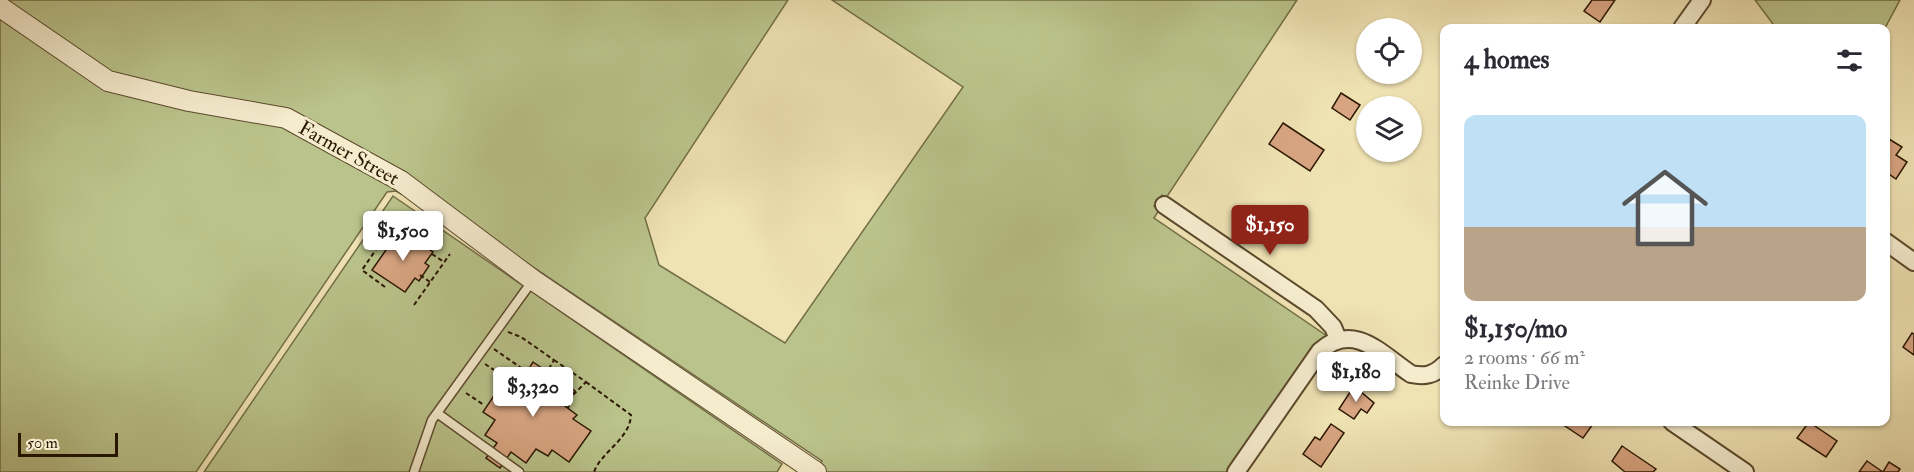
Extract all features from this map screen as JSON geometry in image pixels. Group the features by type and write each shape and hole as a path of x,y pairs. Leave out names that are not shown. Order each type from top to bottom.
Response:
{"street":[{"path":"1685,24 1702,0"},
{"name":"Farmer Street","path":"0,7 108,81 189,101 286,118 401,181 533,280 816,472"},
{"path":"1164,205 1316,309 1333,327 1338,339"},
{"path":"1890,245 1914,262"},
{"path":"1236,472 1320,351 1338,339 1353,338 1362,341 1411,374 1433,375 1440,369"},
{"path":"1678,426 1745,472"}],"lane":[{"path":"414,472 432,420 533,280"},
{"path":"437,413 519,472"}],"path":[{"path":"385,287 362,270 388,232"},
{"path":"432,254 444,262"},
{"path":"414,305 450,254"},
{"path":"420,275 430,282"},
{"path":"501,335 506,331 521,337 631,415 620,438 599,461 594,472"},
{"path":"490,353 498,341"},
{"path":"494,349 527,372"},
{"path":"547,372 554,360"},
{"path":"480,369 482,362 506,378"},
{"path":"568,408 572,396 586,382"},
{"path":"462,390 484,405"}],"green space":[{"path":"2,0 788,0 645,218 659,265 785,343 963,87 832,0 1297,0 1166,198 1162,195 1154,206 1159,210 1154,218 1327,336 1314,347 1227,472 827,472 819,466 822,461 478,230 286,111 189,94 110,74"},
{"path":"1755,0 1900,0 1887,24 1773,24"},
{"path":"0,15 104,86 284,125 403,191 401,194 396,191 387,192 196,472 0,472"},
{"path":"393,196 782,464 777,472 204,472"}],"building":[{"path":"1592,0 1615,0 1600,22 1584,11"},
{"path":"1341,93 1356,102 1356,111 1350,120 1332,108"},
{"path":"1283,123 1324,150 1310,171 1269,144"},
{"path":"1890,140 1902,147 1896,155 1907,162 1896,179 1890,175"},
{"path":"400,230 433,252 425,263 429,266 419,281 415,278 405,292 372,270"},
{"path":"1912,333 1914,334 1914,355 1903,347"},
{"path":"533,362 575,391 565,406 577,415 573,419 591,431 569,462 552,450 548,456 536,449 526,463 511,452 500,468 486,458 497,443 485,435 495,420 483,412 512,369 524,377"},
{"path":"1354,386 1374,403 1367,413 1361,409 1354,419 1339,409"},
{"path":"1331,424 1344,433 1321,467 1303,454 1315,437 1320,440"},
{"path":"1565,426 1592,426 1583,438"},
{"path":"1806,426 1815,426 1837,441 1826,457 1797,438"},
{"path":"1622,446 1656,469 1653,472 1625,472 1612,461"},
{"path":"1867,461 1883,472 1859,472"},
{"path":"1889,462 1900,469 1898,472 1883,472"}]}
